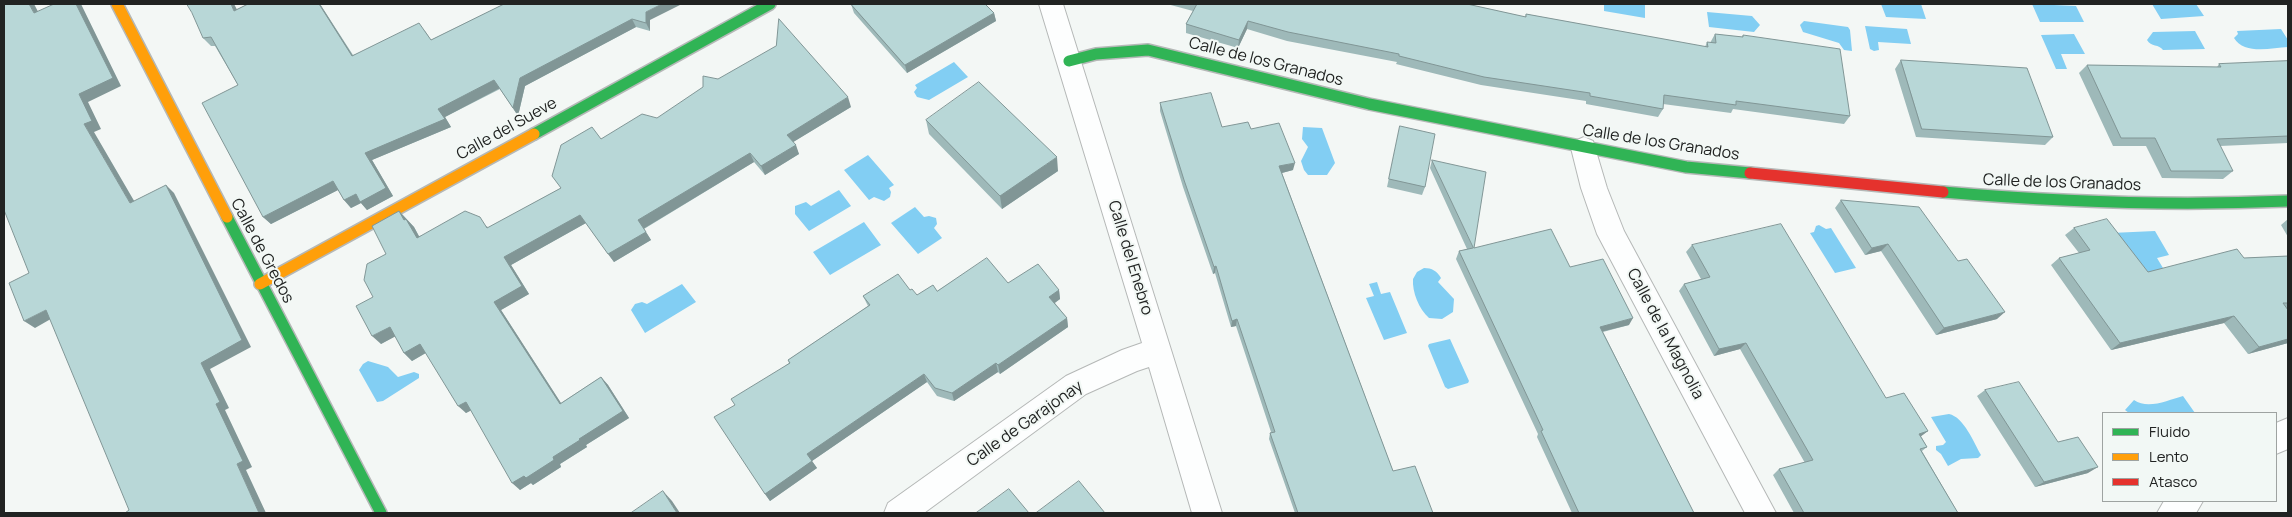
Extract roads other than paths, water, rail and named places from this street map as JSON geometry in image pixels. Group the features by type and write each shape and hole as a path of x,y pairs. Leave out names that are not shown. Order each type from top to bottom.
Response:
{"street":[{"name":"Calle de Gredos","path":"117,4 380,513"},
{"name":"Calle del Sueve","path":"260,284 770,4"},
{"name":"Calle del Enebro","path":"1050,4 1160,352 1207,513"},
{"name":"Calle de los Granados","path":"1069,61 1096,54 1148,50 1369,104 1686,167 2024,200 2233,204 2288,201"},
{"name":"Calle de la Magnolia","path":"1584,148 1594,188 1612,234 1760,513"},
{"name":"Calle de Garajonay","path":"899,513 1076,385 1132,359 1160,352"},
{"path":"2277,439 2288,432"},
{"path":"2172,513 2187,502"}],"water":[{"path":"1604,4 1645,4 1645,18 1604,11"},
{"path":"1881,4 1921,4 1926,19 1886,17"},
{"path":"2032,4 2076,6 2084,22 2040,22"},
{"path":"2152,4 2196,4 2204,16 2161,19"},
{"path":"1707,12 1752,16 1760,25 1754,32 1709,27"},
{"path":"1804,21 1848,27 1852,51 1844,50 1839,43 1803,32 1800,25"},
{"path":"1865,26 1907,29 1911,44 1878,42 1879,50 1874,51 1870,49"},
{"path":"2281,29 2288,40 2288,47 2251,49 2244,47 2234,38 2238,34 2237,31"},
{"path":"2195,31 2205,49 2163,50 2147,40 2153,32"},
{"path":"2074,34 2085,54 2061,54 2067,69 2056,69 2041,35"},
{"path":"954,62 968,77 929,100 917,97 914,92 917,88 915,85"},
{"path":"1303,127 1322,128 1335,163 1327,175 1308,175 1304,170 1301,161 1308,147 1302,139"},
{"path":"868,155 894,185 889,188 891,192 890,197 884,201 874,197 869,200 844,170"},
{"path":"839,190 851,206 809,231 795,214 795,206 806,202 811,206"},
{"path":"915,207 924,217 936,218 937,224 934,228 942,238 918,254 891,223"},
{"path":"864,222 881,245 830,275 813,252"},
{"path":"1819,225 1826,229 1831,228 1856,268 1835,273 1810,233 1814,232 1816,226"},
{"path":"2155,231 2169,255 2157,258 2166,273 2146,278 2111,233"},
{"path":"1424,268 1432,269 1438,273 1441,278 1438,282 1454,299 1453,312 1442,319 1429,318 1422,310 1415,295 1413,279 1417,272"},
{"path":"1377,282 1381,294 1390,292 1407,333 1384,340 1366,298 1374,296 1369,284"},
{"path":"682,284 696,302 645,333 631,310 635,304 642,302 647,304"},
{"path":"1450,339 1469,381 1468,383 1448,389 1445,387 1428,346 1429,344"},
{"path":"368,361 388,367 398,377 414,372 419,374 419,378 383,401 377,402 359,370"},
{"path":"2183,396 2194,412 2128,412 2125,410 2134,400 2145,404 2165,402"},
{"path":"1949,414 1959,420 1968,431 1981,455 1978,458 1961,459 1948,466 1941,454 1936,450 1936,446 1943,445 1946,442 1931,417"}]}
